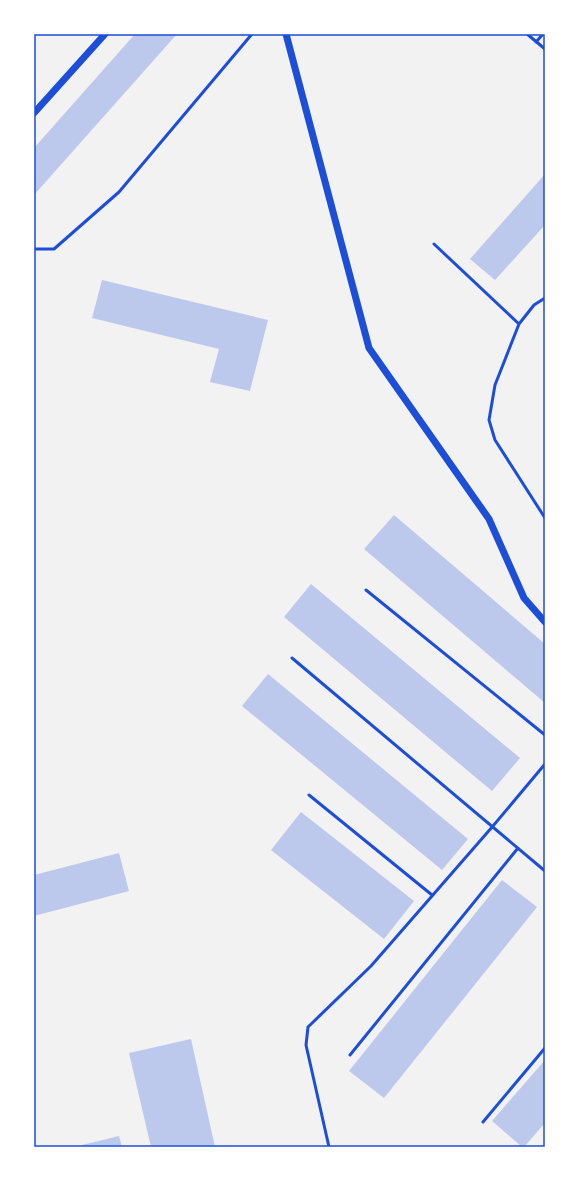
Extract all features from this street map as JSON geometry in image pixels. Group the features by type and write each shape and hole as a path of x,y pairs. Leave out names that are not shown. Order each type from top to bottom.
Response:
{"street":[{"path":"34,113 105,34"},
{"path":"286,34 369,348 489,519 524,598 545,622"}],"lane":[{"path":"34,249 54,249 118,192 252,34"},
{"path":"527,34 545,49"},
{"path":"536,42 543,34"},
{"path":"434,244 519,324"},
{"path":"545,298 534,305 519,324 495,385 489,420 495,440 545,518"},
{"path":"366,590 545,736"},
{"path":"292,658 545,871"},
{"path":"330,1147 306,1045 308,1027 371,966 545,764"},
{"path":"309,795 432,895"},
{"path":"350,1055 518,848"},
{"path":"483,1122 545,1048"}],"building":[{"path":"135,34 177,34 34,195 34,148"},
{"path":"545,174 545,225 495,280 470,259"},
{"path":"102,280 268,320 250,391 210,382 219,349 92,318"},
{"path":"394,515 545,644 545,703 364,549"},
{"path":"311,584 520,758 492,791 284,617"},
{"path":"268,674 468,839 442,870 242,706"},
{"path":"301,812 414,901 384,939 271,850"},
{"path":"119,853 129,891 34,916 34,875"},
{"path":"502,880 537,907 384,1098 349,1071"},
{"path":"191,1039 215,1147 151,1147 129,1053"},
{"path":"545,1060 545,1123 524,1147 522,1147 492,1121"},
{"path":"119,1136 122,1147 82,1147 82,1145"}]}
